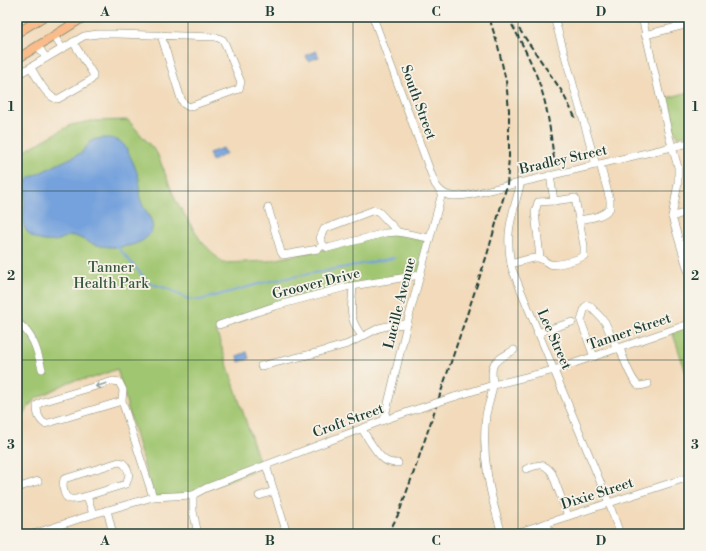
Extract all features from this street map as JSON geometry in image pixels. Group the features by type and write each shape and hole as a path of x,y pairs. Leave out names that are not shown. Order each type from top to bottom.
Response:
{"main road":[{"path":"17,33 43,17"},
{"path":"17,59 81,19 90,17"}],"street":[{"name":"South Street","path":"373,17 435,184 442,194"},
{"path":"554,17 598,165 610,200 610,208 607,212 599,216 579,220"},
{"path":"650,17 642,18 645,35 676,159 678,175 672,217 689,274"},
{"path":"645,35 689,24"},
{"path":"17,75 84,36 98,34 161,35 216,37 223,40 226,46 241,82 239,89 188,107 181,99 161,35"},
{"path":"54,36 62,48"},
{"path":"31,68 49,96 54,99 58,99 91,80 93,74 73,42"},
{"path":"38,46 46,58"},
{"name":"Bradley Street","path":"442,194 458,196 689,143"},
{"path":"550,175 554,201"},
{"name":"Lee Street","path":"521,182 509,228 508,249 515,279 609,503 620,534"},
{"name":"Lucille Avenue","path":"384,420 407,324 442,194"},
{"path":"511,264 534,258 540,258 550,264 577,259 584,256 584,246 575,198 538,202 535,212 540,258"},
{"path":"268,207 283,255 318,249 323,246 328,248 385,233 398,232 430,238"},
{"path":"323,246 320,238 324,229 374,210 379,212 398,232"},
{"path":"672,217 689,211"},
{"path":"681,245 689,243"},
{"name":"Groover Drive","path":"219,325 275,306 352,286 420,275"},
{"path":"352,286 350,311 354,324 362,336"},
{"path":"594,357 580,321 585,307 588,305 605,322 630,373 638,385 641,386 648,384"},
{"path":"17,322 23,326 34,340 42,369"},
{"path":"537,333 572,322"},
{"path":"261,366 348,344 379,328 407,324"},
{"name":"Tanner Street","path":"554,370 689,324"},
{"path":"502,534 491,495 487,472 485,447 486,415 493,385 492,368 495,363 514,350"},
{"name":"Croft Street","path":"193,495 206,488 384,420 493,385 554,370"},
{"path":"122,401 45,424 40,420 37,412 37,405 42,402 113,381 119,382 123,390 122,401 153,498"},
{"path":"362,428 374,448 384,460 392,463 398,463"},
{"path":"119,462 123,463 127,467 129,478 126,484 87,496 72,500 69,499 65,494 62,485 64,479 119,462"},
{"path":"526,469 541,464 547,467 552,473 568,516"},
{"path":"266,465 287,534"},
{"name":"Dixie Street","path":"514,534 689,477"},
{"path":"17,488 38,481"},
{"path":"259,496 274,491"},
{"path":"33,534 93,514 153,498 193,495 193,511 198,534"},
{"path":"87,496 93,514"},
{"path":"107,510 113,534"},
{"path":"547,523 550,534"}],"green space":[{"path":"689,92 689,134 678,137 674,131 667,98"},
{"name":"Tanner Health Park","path":"128,120 157,153 176,201 201,241 223,263 268,261 328,248 385,233 424,237 420,275 294,297 247,315 216,330 261,467 193,495 153,497 117,369 93,378 71,381 35,399 22,415 17,417 17,157 33,146 71,125 91,121"},
{"path":"689,324 689,382 672,331"}],"water":[{"path":"316,51 319,57 308,61 306,55"},
{"path":"106,138 121,142 126,148 134,165 139,179 140,198 152,223 151,232 148,236 130,246 107,247 93,244 74,236 68,236 54,241 42,241 28,233 23,223 26,182 29,178 81,153 91,141"},
{"path":"223,148 226,154 212,161 209,153"},
{"path":"247,352 249,359 239,362 237,356"}],"waterway":[{"path":"116,245 149,283 169,289 188,299 200,300 266,282 394,258"}],"railway":[{"path":"388,534 399,513 416,466 487,255 507,185 509,157 509,110 506,81 498,46 489,17"},
{"path":"508,17 540,85 547,111 554,159"},
{"path":"519,29 561,90 576,119"}]}
